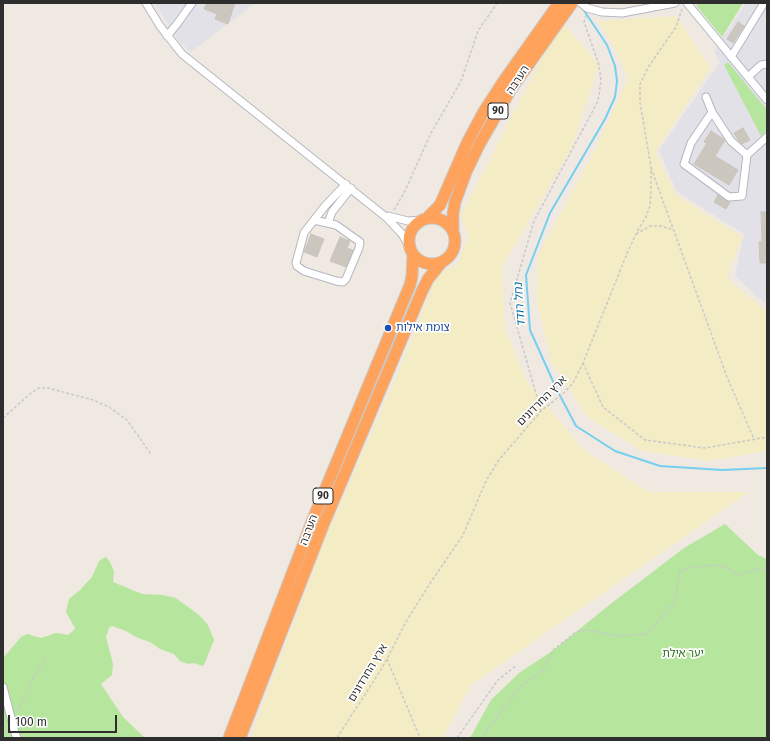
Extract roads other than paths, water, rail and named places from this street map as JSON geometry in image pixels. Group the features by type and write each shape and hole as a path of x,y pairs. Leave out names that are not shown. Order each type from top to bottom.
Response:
{"highway":[{"name":"הערבה","path":"229,738 313,519 410,285 412,276 412,251 410,235 417,224 425,219 440,205 467,143 491,101 514,65 559,3"},
{"name":"הערבה","path":"240,738 324,524 422,290 428,279 441,263 452,255 455,249 456,243 453,230 453,214 455,202 466,172 479,145 511,89 574,4"},
{"path":"425,219 439,219 444,221 453,230"},
{"path":"412,251 423,262 429,264 441,263"}],"street":[{"path":"146,3 167,36 182,54 387,216 402,234 412,251"},
{"path":"167,36 192,3"},
{"path":"574,4 602,12 622,13 675,3"},
{"path":"687,3 767,100"},
{"path":"731,57 764,3"},
{"path":"748,78 761,65 767,64"},
{"path":"706,97 712,112 731,141 747,155"},
{"path":"712,112 691,143 684,164 729,196 742,196 747,155 767,137"},
{"path":"314,220 336,225 360,242 346,279 343,282 304,271 296,263 304,234 314,220 348,186"},
{"path":"328,223 332,212 348,186"},
{"path":"387,216 408,221 425,219"},
{"path":"3,687 17,738"}],"waterway":[{"name":"נחל רודד","path":"583,9 607,45 615,66 617,81 615,97 605,119 550,213 526,275 530,330 556,388 576,426 615,451 660,466 722,470 767,468"}],"place":[{"name":"צומת אילות","path":"388,328"}],"park label":[{"name":"יער אילת","path":"683,654"}]}
